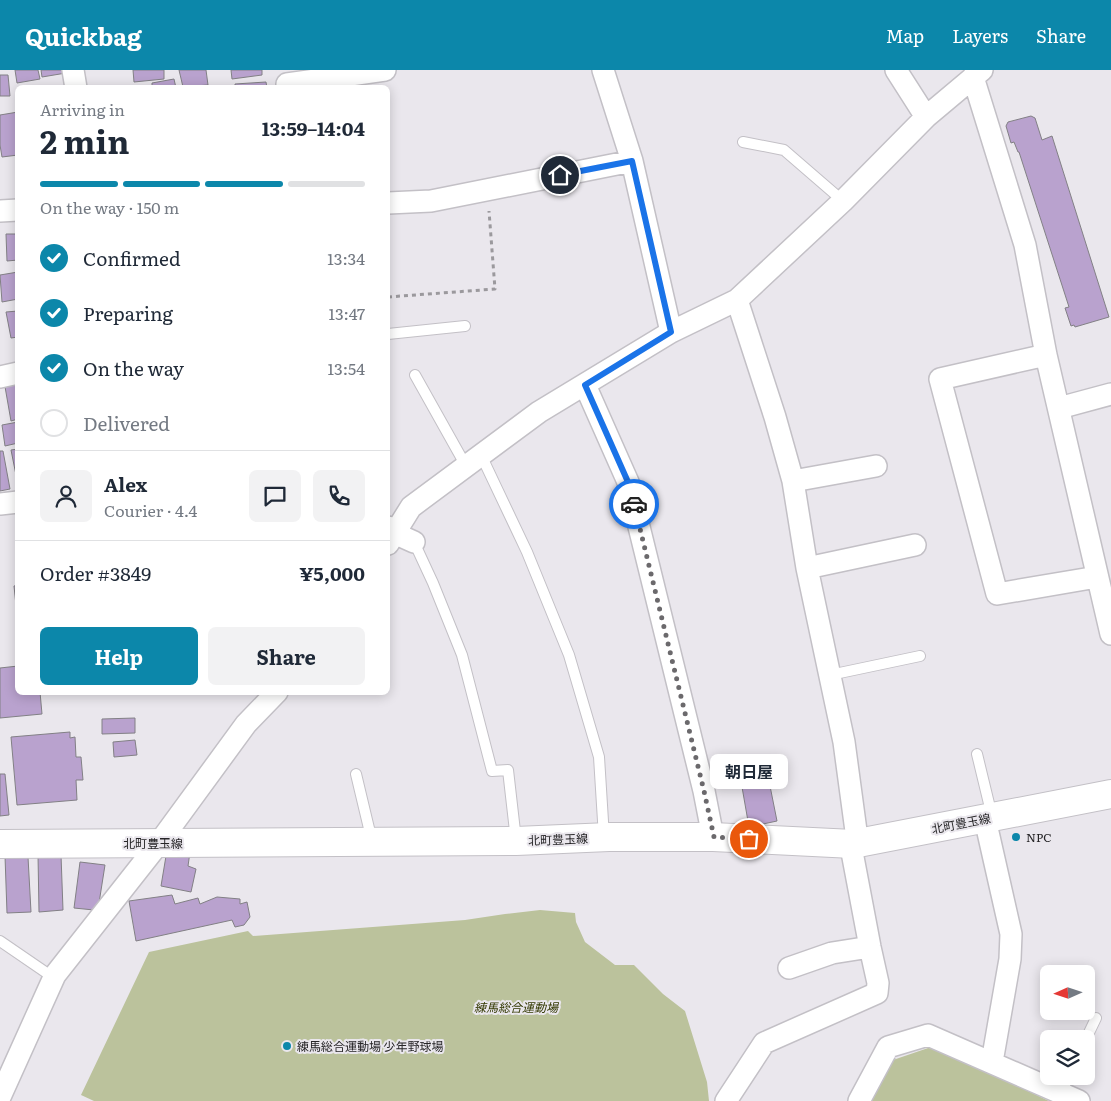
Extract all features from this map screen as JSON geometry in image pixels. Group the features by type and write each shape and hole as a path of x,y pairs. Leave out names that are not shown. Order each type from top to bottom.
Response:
{"main road":[{"name":"北町豊玉線","path":"0,844 516,841 714,837 853,844 1111,794"}],"street":[{"path":"74,70 76,85"},
{"path":"286,80 379,70"},
{"path":"603,70 632,161 671,332"},
{"path":"896,70 926,117"},
{"path":"414,542 390,535 411,508 539,412 671,332 737,300 843,201 926,117 978,74 1025,245 1046,355 1111,634"},
{"path":"390,203 430,201 632,161"},
{"path":"0,211 15,210"},
{"path":"726,1101 764,1043 877,993 878,983 852,852 856,831 844,742 807,568 793,481 776,417 737,300"},
{"path":"1046,355 940,379 997,594 1097,577"},
{"path":"0,377 15,373"},
{"path":"585,385 628,482 714,837"},
{"path":"1059,408 1111,394"},
{"path":"793,481 876,466"},
{"path":"0,504 15,502"},
{"path":"807,568 915,545"},
{"path":"0,1097 54,978 159,843 246,724 273,695"},
{"path":"988,818 1011,934 1010,959 992,1062"},
{"path":"789,968 832,953 870,947"},
{"path":"859,1101 888,1047 928,1035 992,1062 1069,1090"}],"lane":[{"path":"743,142 784,150 843,201"},
{"path":"390,334 465,326"},
{"path":"415,375 473,461 527,552 569,655 599,757 604,838"},
{"path":"414,542 462,655 492,771 508,770 516,841"},
{"path":"830,675 920,656"},
{"path":"977,754 988,818"},
{"path":"356,774 372,841"},
{"path":"0,941 54,978"},
{"path":"1090,1030 1096,1018"}],"path":[{"path":"390,297 495,289 487,190"}],"green space":[{"name":"練馬総合運動場","path":"540,910 575,913 576,922 585,942 615,965 634,965 663,994 685,1011 707,1082 709,1101 94,1101 81,1095 149,952 248,931 253,936 465,920"},
{"path":"934,1046 1049,1101 868,1101 893,1060"}],"building":[{"path":"15,70 38,70 40,79 17,83"},
{"path":"41,70 65,70 66,73 42,77"},
{"path":"133,70 164,70 164,79 134,82"},
{"path":"179,70 206,70 208,85 183,85"},
{"path":"231,70 262,70 262,75 232,79"},
{"path":"0,75 8,75 10,96 0,96"},
{"path":"174,79 175,85 152,85 152,83"},
{"path":"266,82 266,85 235,85"},
{"path":"15,112 15,155 2,157 0,115"},
{"path":"1031,116 1035,118 1042,140 1052,136 1109,317 1075,327 1074,325 1071,326 1065,308 1069,307 1019,152 1014,142 1011,143 1006,126 1008,122"},
{"path":"6,234 15,234 15,260 7,261"},
{"path":"15,272 15,300 2,302 0,275"},
{"path":"15,311 15,337 11,338 6,312"},
{"path":"15,379 15,420 11,421 4,381"},
{"path":"15,423 15,444 5,446 2,425"},
{"path":"15,449 15,470 11,450"},
{"path":"0,451 3,451 10,489 0,491"},
{"path":"15,666 15,695 40,695 42,714 0,718 0,668"},
{"path":"135,718 135,733 102,734 102,719"},
{"path":"70,732 70,738 75,737 76,757 81,757 83,780 76,780 77,800 17,805 11,737"},
{"path":"135,740 137,755 114,757 113,742"},
{"path":"0,774 5,774 9,815 0,816"},
{"path":"769,781 777,821 749,827 742,787"},
{"path":"167,850 190,852 188,866 196,869 191,892 161,886"},
{"path":"38,855 61,855 63,910 39,912"},
{"path":"5,856 28,857 31,912 7,913"},
{"path":"80,862 105,865 99,903 94,910 74,908"},
{"path":"172,895 175,904 198,898 200,904 217,897 240,899 240,904 247,902 250,917 244,925 235,927 232,920 136,941 129,901"}],"way so far":[{"path":"634,504 714,837 749,839"}],"place":[{"name":"NPC","path":"1016,837"},
{"name":"朝日屋","path":"749,839"},
{"name":"練馬総合運動場 少年野球場","path":"287,1046"}],"route":[{"path":"560,175 632,161 653,248 671,332 585,385 628,482 634,504"}]}
